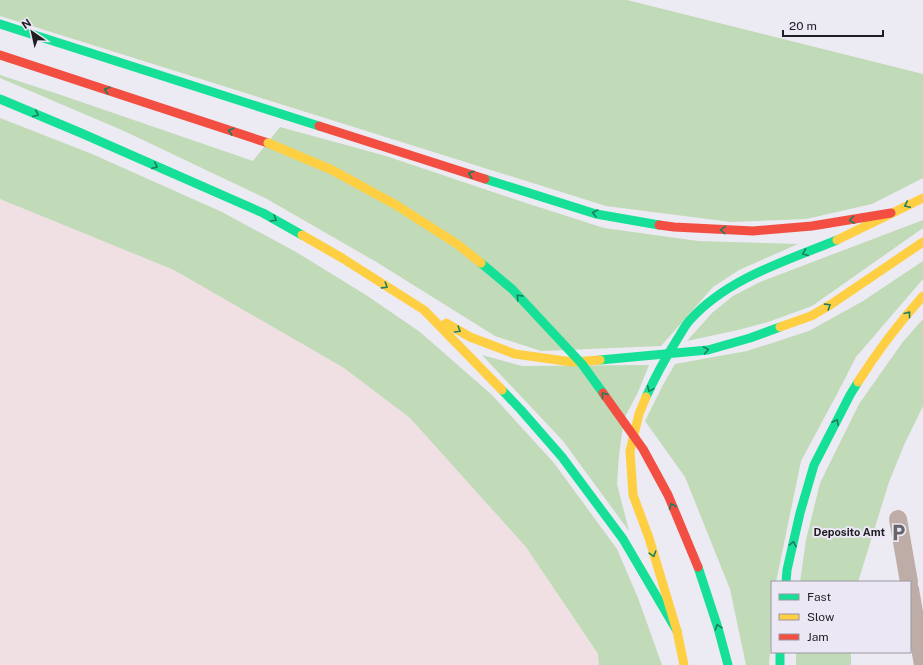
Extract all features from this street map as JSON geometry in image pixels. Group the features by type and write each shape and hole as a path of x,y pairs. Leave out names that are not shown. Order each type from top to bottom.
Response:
{"street":[{"path":"0,24 596,214 674,227 753,232 812,226 891,213"},
{"path":"0,55 268,143 332,170 396,205 457,244 512,289 582,364 643,449 668,495 698,568 718,628 728,665"},
{"path":"0,99 263,213 342,258 470,337 515,354 572,362 708,350 750,338 811,316 830,305 923,242"},
{"path":"684,665 677,631 649,538 632,495 630,451 639,414 650,388 668,354 689,321 708,303 735,284 766,269 841,238 923,198"},
{"path":"786,581 800,513 814,465 850,395 876,354 923,296"},
{"path":"424,310 521,410 562,457 623,539 677,631"},
{"path":"780,653 780,665"}],"lane":[{"path":"898,519 909,581"},
{"path":"911,595 923,665"}],"shaded area":[{"path":"0,199 174,270 344,368 410,418 526,547 598,655 599,665 0,665"}],"green space":[{"path":"0,0 627,0 923,74 923,178 872,204 806,219 731,222 606,206 0,16"},
{"path":"0,75 253,161 280,127 386,156 604,228 698,241 798,244 739,270 713,287 661,346 541,351 495,336 378,263 267,199 124,131 0,78"},
{"path":"0,118 92,154 222,212 296,252 366,295 420,332 492,395 554,463 617,549 638,598 662,665 599,665 598,654 526,547 410,418 344,368 174,270 0,199"},
{"path":"923,220 923,228 812,306 768,322 687,341 712,313 733,296 760,282"},
{"path":"923,261 923,279 856,357 801,461 776,581 771,581 771,638 769,665 746,665 730,589 685,477 645,421 675,364 747,351 809,331 863,301"},
{"path":"923,319 923,406 904,445 889,482 858,581 800,581 806,540 820,483 859,404 902,343"},
{"path":"482,355 522,366 649,365 638,392 624,419 619,455 617,484 629,531 563,441"},
{"path":"796,653 851,653 851,665 796,665"}],"traffic: fast":[{"path":"0,24 319,126"},
{"path":"0,99 263,213 302,235"},
{"path":"485,179 596,214 659,225"},
{"path":"646,397 669,352 685,326 705,305 722,293 759,272 837,240"},
{"path":"481,263 512,289 582,364 603,393"},
{"path":"600,360 708,350 750,338 780,327"},
{"path":"786,581 787,570 800,513 814,465 858,382"},
{"path":"502,390 562,457 623,539 677,631"},
{"path":"698,567 718,628 728,665"},
{"path":"780,653 780,665"}],"traffic: slow":[{"path":"268,143 332,170 396,205 457,244 481,263"},
{"path":"837,240 923,198"},
{"path":"302,235 342,258 424,310 502,390"},
{"path":"780,327 811,316 830,305 923,242"},
{"path":"858,382 889,338 923,296"},
{"path":"446,323 470,337 515,354 572,362 600,360"},
{"path":"646,397 639,414 630,451 633,495 649,538 677,631 684,665"}],"traffic: jam":[{"path":"0,55 268,143"},
{"path":"319,126 485,179"},
{"path":"659,225 753,231 812,226 891,213"},
{"path":"603,393 643,449 668,495 698,567"}],"place":[{"name":"Deposito Amt","path":"898,532"}]}
